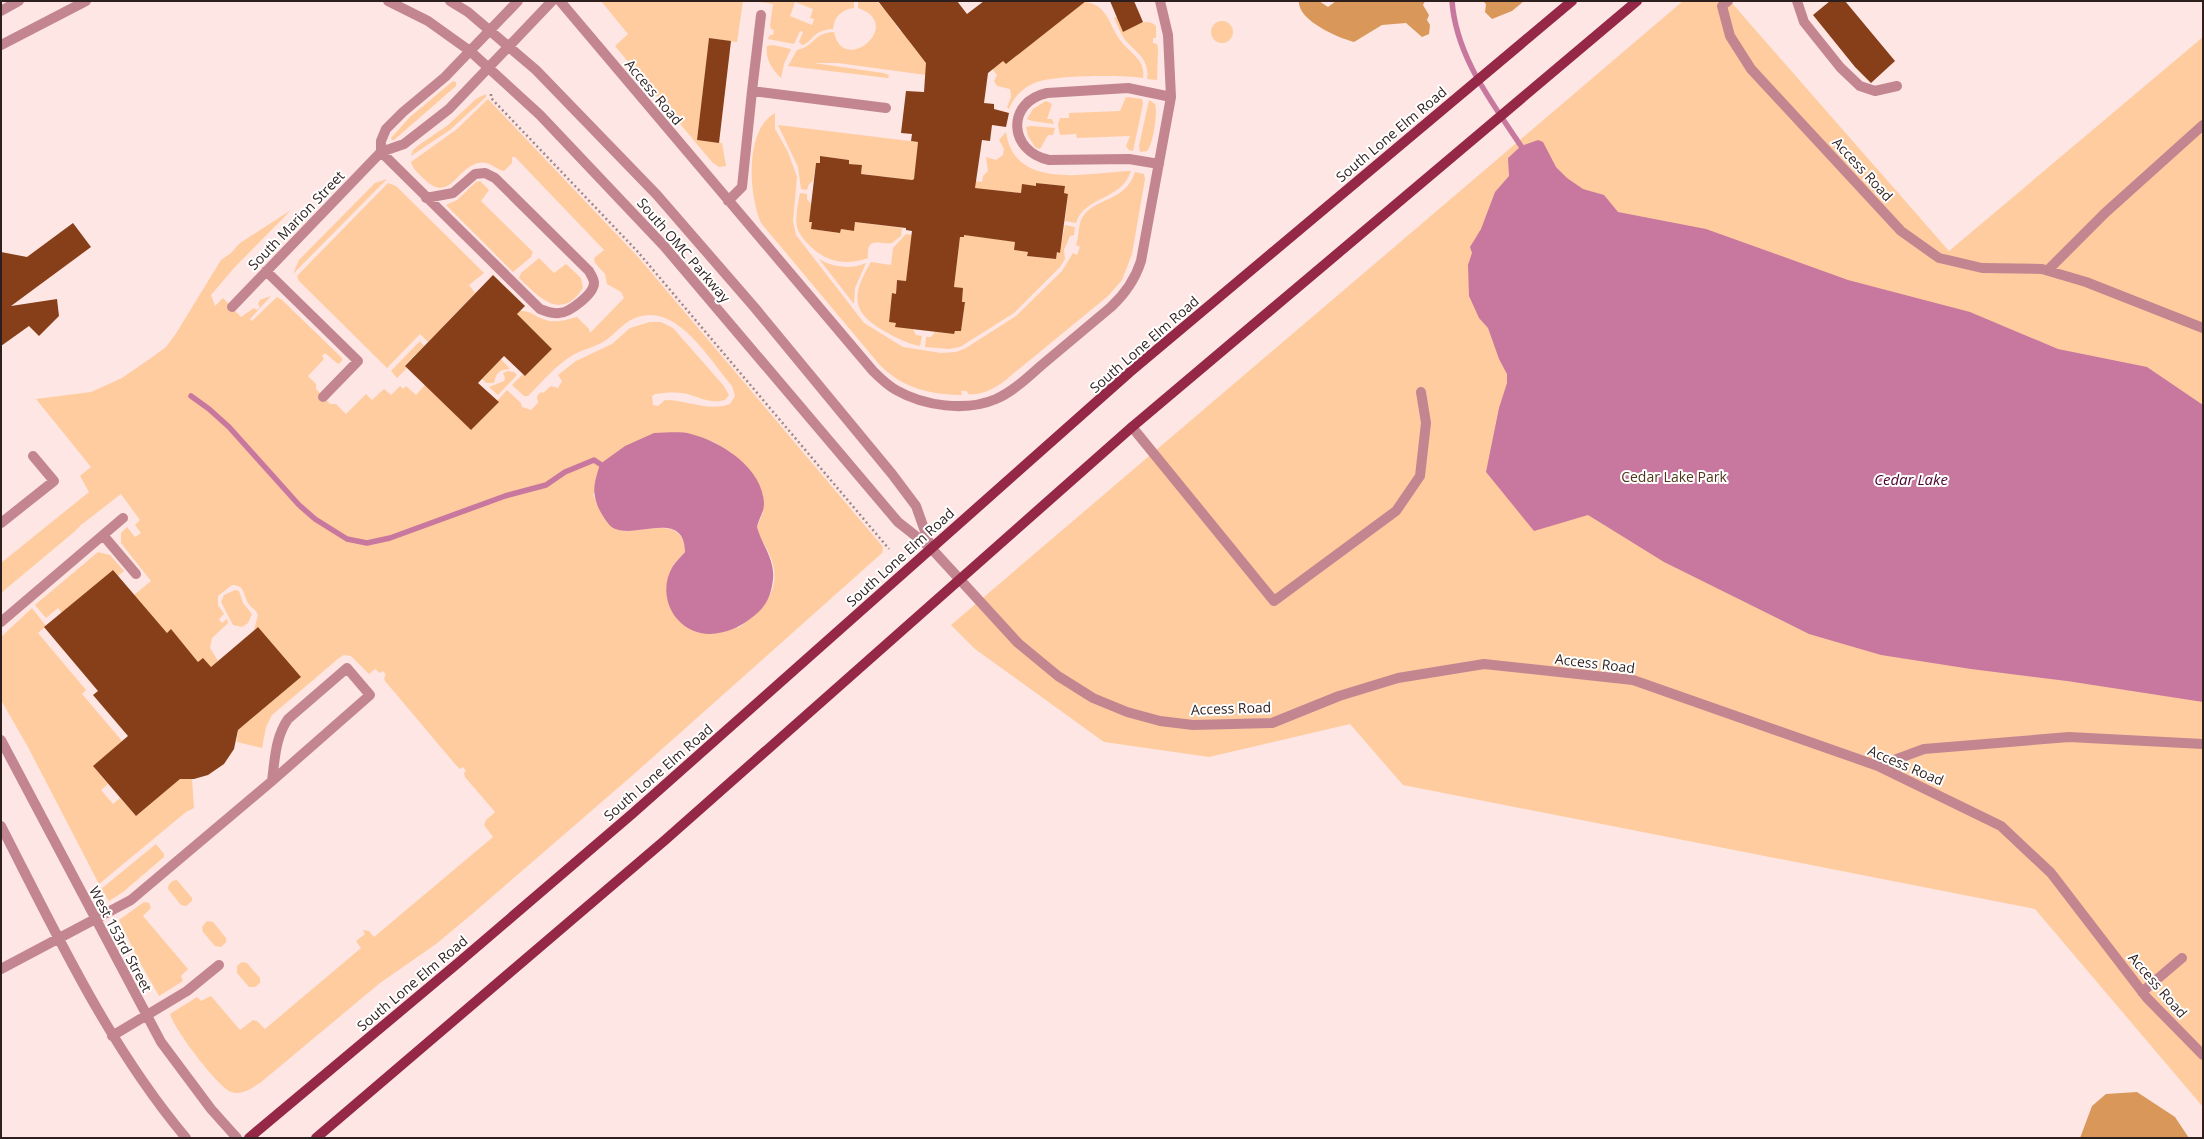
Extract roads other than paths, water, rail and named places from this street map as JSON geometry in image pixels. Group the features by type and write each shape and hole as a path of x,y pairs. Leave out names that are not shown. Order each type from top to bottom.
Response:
{"main road":[{"name":"South Lone Elm Road","path":"250,1138 441,978 632,814 1130,372 1572,1"},
{"path":"316,1138 658,846 1132,427 1637,1"}],"street":[{"path":"1,11 19,1"},
{"path":"1,45 86,1"},
{"name":"South OMC Parkway","path":"388,1 428,21 470,51 490,67 540,115 664,246 898,522 931,548 959,579"},
{"name":"South OMC Parkway","path":"450,1 468,12 536,70 657,195 755,308 916,506 931,548"},
{"path":"426,198 453,193 475,174 485,173 495,178 589,272 594,283 593,288 577,306 569,311 560,313 540,310 426,198 381,152 381,141 386,130 470,51 518,1"},
{"name":"South Marion Street","path":"232,307 381,152 404,144 449,109 552,1"},
{"name":"Access Road","path":"560,1 728,201 884,381 896,390 926,401 956,406 970,405 997,399 1020,383 1121,298 1137,274 1141,261 1170,97 1168,35 1160,1"},
{"name":"Access Road","path":"1728,1 1722,6 1730,36 1751,69 1901,231 1939,258 1982,268 2048,270 2086,282 2203,328"},
{"path":"1797,1 1804,22 1840,67 1860,86 1875,90 1897,86"},
{"path":"728,201 742,187 761,15"},
{"path":"1159,164 1129,159 1049,160 1038,158 1027,149 1019,137 1018,118 1028,102 1036,95 1047,93 1128,88 1170,97"},
{"path":"752,92 886,108"},
{"path":"2048,270 2105,214 2203,125"},
{"path":"266,271 358,361 323,397"},
{"path":"1132,427 1274,601 1396,510 1400,505 1420,476 1426,423 1421,392"},
{"path":"1,523 54,481 33,456"},
{"path":"1,622 123,518"},
{"path":"103,535 136,574"},
{"name":"Access Road","path":"959,579 1018,643 1058,676 1093,698 1127,712 1160,720 1193,725 1272,723 1340,696 1398,678 1484,664 1633,680 1878,766 2001,826 2050,873 2142,992 2203,1055"},
{"path":"1,969 131,900 272,781 370,695 347,668 288,718 278,737 272,781"},
{"path":"1878,766 1924,749 2069,737 2203,744"},
{"name":"West 153rd Street","path":"1,740 94,920 165,1048 211,1109 237,1138"},
{"path":"1,826 112,1036 146,1087 186,1138"},
{"path":"2142,992 2182,958"},
{"path":"112,1036 147,1017 187,991 219,965"}],"water":[{"name":"Cedar Lake","path":"1538,140 1543,142 1556,167 1567,178 1583,189 1604,195 1618,212 1706,229 1848,280 1970,312 2058,349 2147,367 2203,405 2203,702 1881,655 1809,634 1664,562 1588,515 1534,531 1486,472 1499,408 1507,383 1507,374 1499,359 1488,328 1479,318 1469,296 1468,265 1472,253 1470,247 1481,229 1495,192 1509,176 1508,158 1521,146"},
{"path":"654,433 687,433 715,443 739,458 749,468 757,479 762,491 764,507 757,527 772,565 773,579 771,592 760,611 732,630 710,634 698,632 687,627 678,620 672,611 666,589 668,577 674,564 685,552 683,539 677,531 668,528 623,531 613,528 609,525 597,504 594,488 600,464 625,446"}],"waterway":[{"path":"1452,1 1460,41 1468,59 1487,95 1521,146"},
{"path":"191,396 209,409 229,427 299,505 315,519 347,539 367,543 390,538 505,496 546,485 565,472 594,460 600,464"}],"park label":[{"name":"Cedar Lake Park","path":"1674,476"}]}
